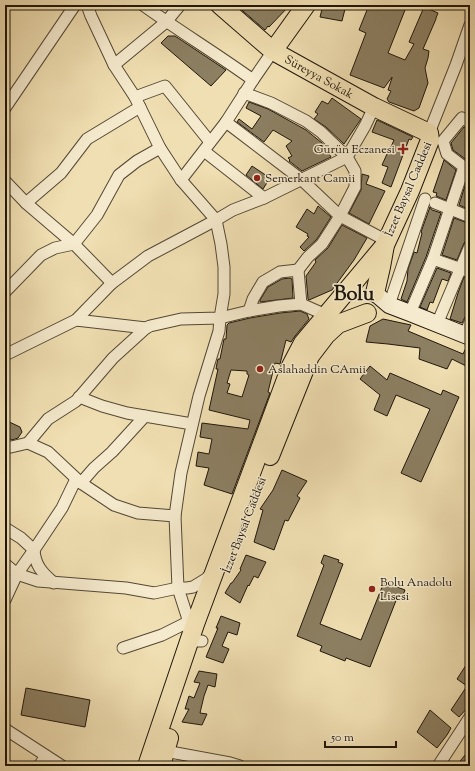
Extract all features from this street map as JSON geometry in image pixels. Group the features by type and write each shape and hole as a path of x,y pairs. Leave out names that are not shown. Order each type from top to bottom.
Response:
{"main road":[{"name":"Süreyya Sokak","path":"220,5 273,51 374,107 430,133"},
{"path":"273,51 306,5"},
{"name":"İzzet Baysal Caddesi","path":"375,293 386,243 413,184 430,140 430,133"},
{"name":"İzzet Baysal Caddesi","path":"206,610 215,569 291,366 303,343 347,288 386,243"},
{"path":"389,306 362,314 352,313 344,304 344,293 351,285 360,282 365,283 389,306 437,324 468,331"},
{"path":"367,313 374,307 376,298 375,293"},
{"name":"İzzet Baysal Caddesi","path":"148,766 193,634 206,610 276,443 310,356 326,335 338,324 367,313"},
{"name":"İzzet Baysal Caddesi","path":"163,759 193,634"}],"street":[{"path":"5,108 75,5"},
{"path":"87,5 114,65 137,102 160,148 181,180 216,220 224,267 224,294 220,318 220,331 199,396 192,424 181,473 175,516 178,588 193,634 162,635 124,648"},
{"path":"143,5 253,80"},
{"path":"114,65 166,22 180,5"},
{"path":"430,133 470,25"},
{"path":"181,180 226,122 273,51"},
{"path":"26,203 61,172 87,139 137,102 165,86 207,147 264,198"},
{"path":"244,93 271,103 306,121 321,132 347,157 355,171 355,187 340,216 322,244 308,257 298,270 301,304"},
{"path":"5,355 76,320 112,283 148,256 233,210 264,198 347,157 374,107"},
{"path":"410,313 433,259 449,208 467,169 447,154 443,141 462,118 470,122"},
{"path":"226,122 302,180 340,216 386,243"},
{"path":"5,292 40,255 55,248 74,244 97,215 119,175 137,161 160,148"},
{"path":"5,181 26,203 74,244 112,283"},
{"path":"389,306 430,201 470,217"},
{"path":"437,324 465,270 470,246"},
{"path":"433,259 465,270"},
{"path":"249,311 253,299 263,282 280,272 298,270"},
{"path":"5,447 28,443 48,419 76,401 113,358 150,326 181,319 220,318 249,311 301,304 326,315"},
{"path":"76,320 146,328"},
{"path":"79,397 127,413 192,424"},
{"path":"5,600 17,574 62,508 78,481 112,452 145,416"},
{"path":"28,443 48,452 78,481 114,505 138,513 175,516"},
{"path":"5,528 21,538 34,550 35,558 40,569 44,575 54,583"},
{"path":"5,564 17,574 38,581 126,588 154,592 193,587 206,579 215,569"},
{"path":"178,588 188,601 206,610"},
{"path":"441,765 470,717"},
{"path":"5,729 62,766"},
{"path":"39,766 46,756"},
{"path":"163,759 230,763 240,766"}],"path":[{"path":"380,766 384,762 388,766"}],"building":[{"path":"236,5 290,5 265,30"},
{"path":"323,5 346,5 342,21 320,17"},
{"path":"369,5 407,5 388,53 405,60 414,44 409,42 424,7 438,13 423,49 429,51 425,68 428,83 419,108 414,111 389,102 387,99 391,91 388,90 392,77 384,88 350,75 366,33 359,30"},
{"path":"168,36 175,36 226,70 211,86 161,43"},
{"path":"332,98 361,119 344,144 326,127 314,119 318,114 315,112 322,101 328,104"},
{"path":"249,102 268,109 306,130 322,143 331,157 302,171 289,161 290,160 288,158 292,156 286,146 292,141 273,130 264,142 237,122 239,119 252,129 261,116 246,108"},
{"path":"377,120 413,137 411,140 409,139 391,187 382,183 388,167 382,165 394,140 372,132"},
{"path":"464,127 470,129 470,164 453,150 451,143"},
{"path":"444,160 456,170 446,200 436,196 437,193 433,192"},
{"name":"Semerkant Camii","path":"252,166 270,178 263,189 246,175"},
{"path":"362,174 369,176 366,184 385,191 369,224 349,213 361,190"},
{"path":"467,179 470,180 470,205 468,209 459,205"},
{"path":"318,206 331,217 317,239 304,251 300,247 309,237 307,236 308,234 296,227 307,209 314,214"},
{"path":"430,207 432,210 441,213 426,257 407,302 401,299 407,281 408,269 414,252 417,253 421,232"},
{"path":"454,218 470,224 470,238 464,243 457,260 442,255"},
{"path":"342,225 367,238 354,260 332,290 309,300 306,276 316,262 315,260 328,248"},
{"path":"437,268 451,273 448,281 442,279 433,303 430,302 427,310 420,307"},
{"path":"464,277 470,279 470,314 465,317 462,323 450,319"},
{"path":"282,279 292,279 293,298 260,302 268,287"},
{"path":"300,311 307,314 309,319 291,342 286,340 280,364 275,363 268,392 270,393 232,494 204,485 209,468 196,466 198,452 209,454 212,439 200,437 202,423 248,429 250,420 209,410 218,369 216,369 217,363 218,359 220,359 224,339 226,339 227,325 229,323 250,318","holes":["231,370 247,371 247,374 249,375 242,397 227,393 230,384 227,383"]},
{"path":"383,319 411,325 408,331 463,354 467,346 470,346 470,368 452,359 447,369 419,359 420,348 366,342 370,326"},
{"path":"370,366 387,380 390,373 441,395 443,390 459,397 421,482 401,473 430,409 396,395 387,416 374,410 380,395 360,379"},
{"path":"5,420 20,427 22,432 18,438 12,440 5,436"},
{"path":"282,470 307,481 297,496 300,498 288,521 285,520 274,550 254,542 263,510 260,509 273,490"},
{"path":"246,555 266,562 258,578 254,576 249,586 248,585 240,603 225,593 241,570 240,569"},
{"path":"324,555 339,560 338,562 343,564 320,624 361,640 384,582 405,590 401,600 397,598 370,667 346,658 345,661 320,651 322,646 297,636 324,565 321,563"},
{"path":"221,616 240,623 237,635 228,632 222,646 229,649 223,663 206,657 218,628 216,628"},
{"path":"470,659 470,705 459,717 451,710 467,686 457,679"},
{"path":"199,671 217,674 215,687 208,685 204,696 200,713 207,714 202,725 182,722 189,709 185,709 189,696 194,698 200,683 194,682"},
{"path":"26,688 90,700 85,727 21,715"},
{"path":"430,710 451,728 437,748 417,732"},
{"path":"470,749 470,766 456,766"}],"place":[{"name":"Gürün Eczanesi","path":"403,149"},
{"name":"Semerkant Camii","path":"257,178"},
{"name":"Aslahaddin CAmii","path":"260,369"},
{"name":"Bolu Anadolu Lisesi","path":"372,589"}],"district":[{"name":"Bolu","path":"354,293"}]}
